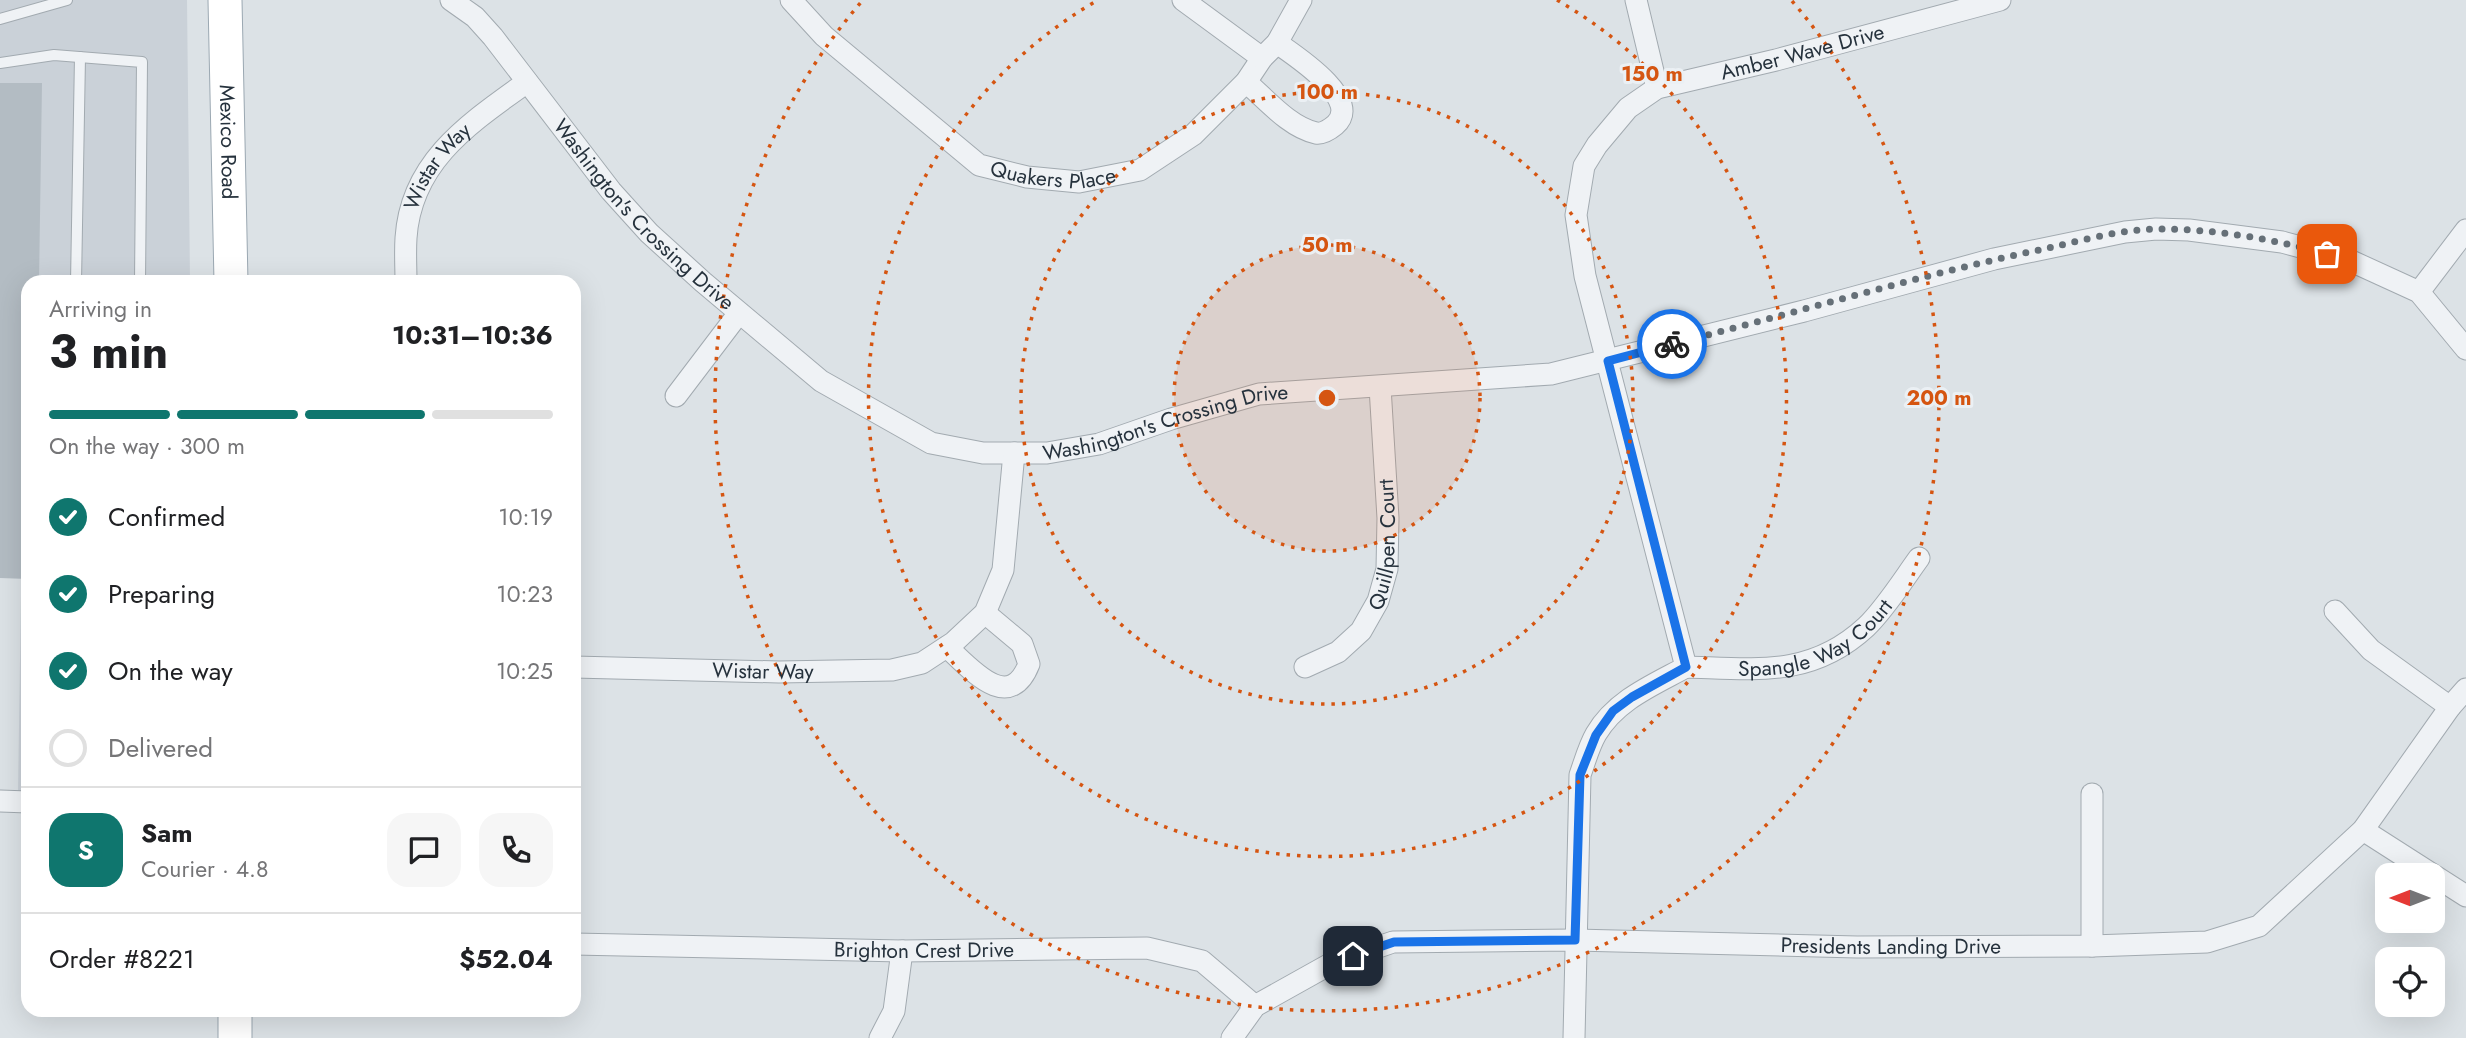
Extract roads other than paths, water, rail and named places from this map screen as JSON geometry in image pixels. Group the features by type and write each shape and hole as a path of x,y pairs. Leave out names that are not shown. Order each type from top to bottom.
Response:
{"main road":[{"name":"Mexico Road","path":"225,0 231,275"},
{"path":"235,1017 235,1038"}],"street":[{"name":"Washington's Crossing Drive","path":"450,0 475,17 484,27 611,191 649,233 739,313 821,381 901,428 931,443 983,453 1047,453 1099,444 1171,419 1259,394 1551,374 1804,311 1994,259 2125,232 2156,229 2189,230 2282,242 2349,260 2419,292 2466,349"},
{"name":"Quakers Place","path":"791,0 824,36 979,165 1027,177 1079,181 1140,170 1194,135 1246,82 1270,51 1301,0"},
{"path":"1183,0 1270,51 1309,66 1335,92 1342,109 1339,121 1325,132 1316,133 1293,122 1246,82"},
{"path":"1636,0 1657,88"},
{"name":"Amber Wave Drive","path":"1686,667 1578,243 1576,215 1584,166 1597,145 1628,108 1657,88 1776,60 2000,0"},
{"name":"Wistar Way","path":"406,275 406,236 413,205 425,175 445,146 469,124 527,82"},
{"path":"2419,292 2466,230"},
{"path":"676,396 739,313"},
{"name":"Quillpen Court","path":"1305,667 1338,652 1361,631 1378,601 1387,569 1388,518 1380,387"},
{"name":"Wistar Way","path":"581,667 779,672 891,670 922,663 947,647 985,613 1003,570 1014,453"},
{"name":"Spangle Way Court","path":"1686,667 1769,669 1795,665 1830,654 1867,626 1919,558"},
{"path":"2335,611 2371,650 2450,707"},
{"path":"947,647 991,685 1007,687 1024,678 1029,664 1022,644 985,613"},
{"path":"1574,1038 1580,775 1596,735 1613,711 1632,697 1686,667"},
{"name":"Presidents Landing Drive","path":"1232,1038 1255,1006 1332,963 1394,942 1575,940 1857,947 2092,946 2207,942 2259,926 2363,830 2450,707 2466,689"},
{"path":"2092,794 2092,946"},
{"path":"0,801 21,802"},
{"path":"2363,830 2466,896"},
{"name":"Brighton Crest Drive","path":"581,944 902,951 1147,948 1202,961 1255,1006"},
{"path":"880,1038 894,1011 902,951"}],"lane":[{"path":"0,19 67,0"},
{"path":"0,63 54,55 142,62 140,275"},
{"path":"76,275 79,57"}]}
